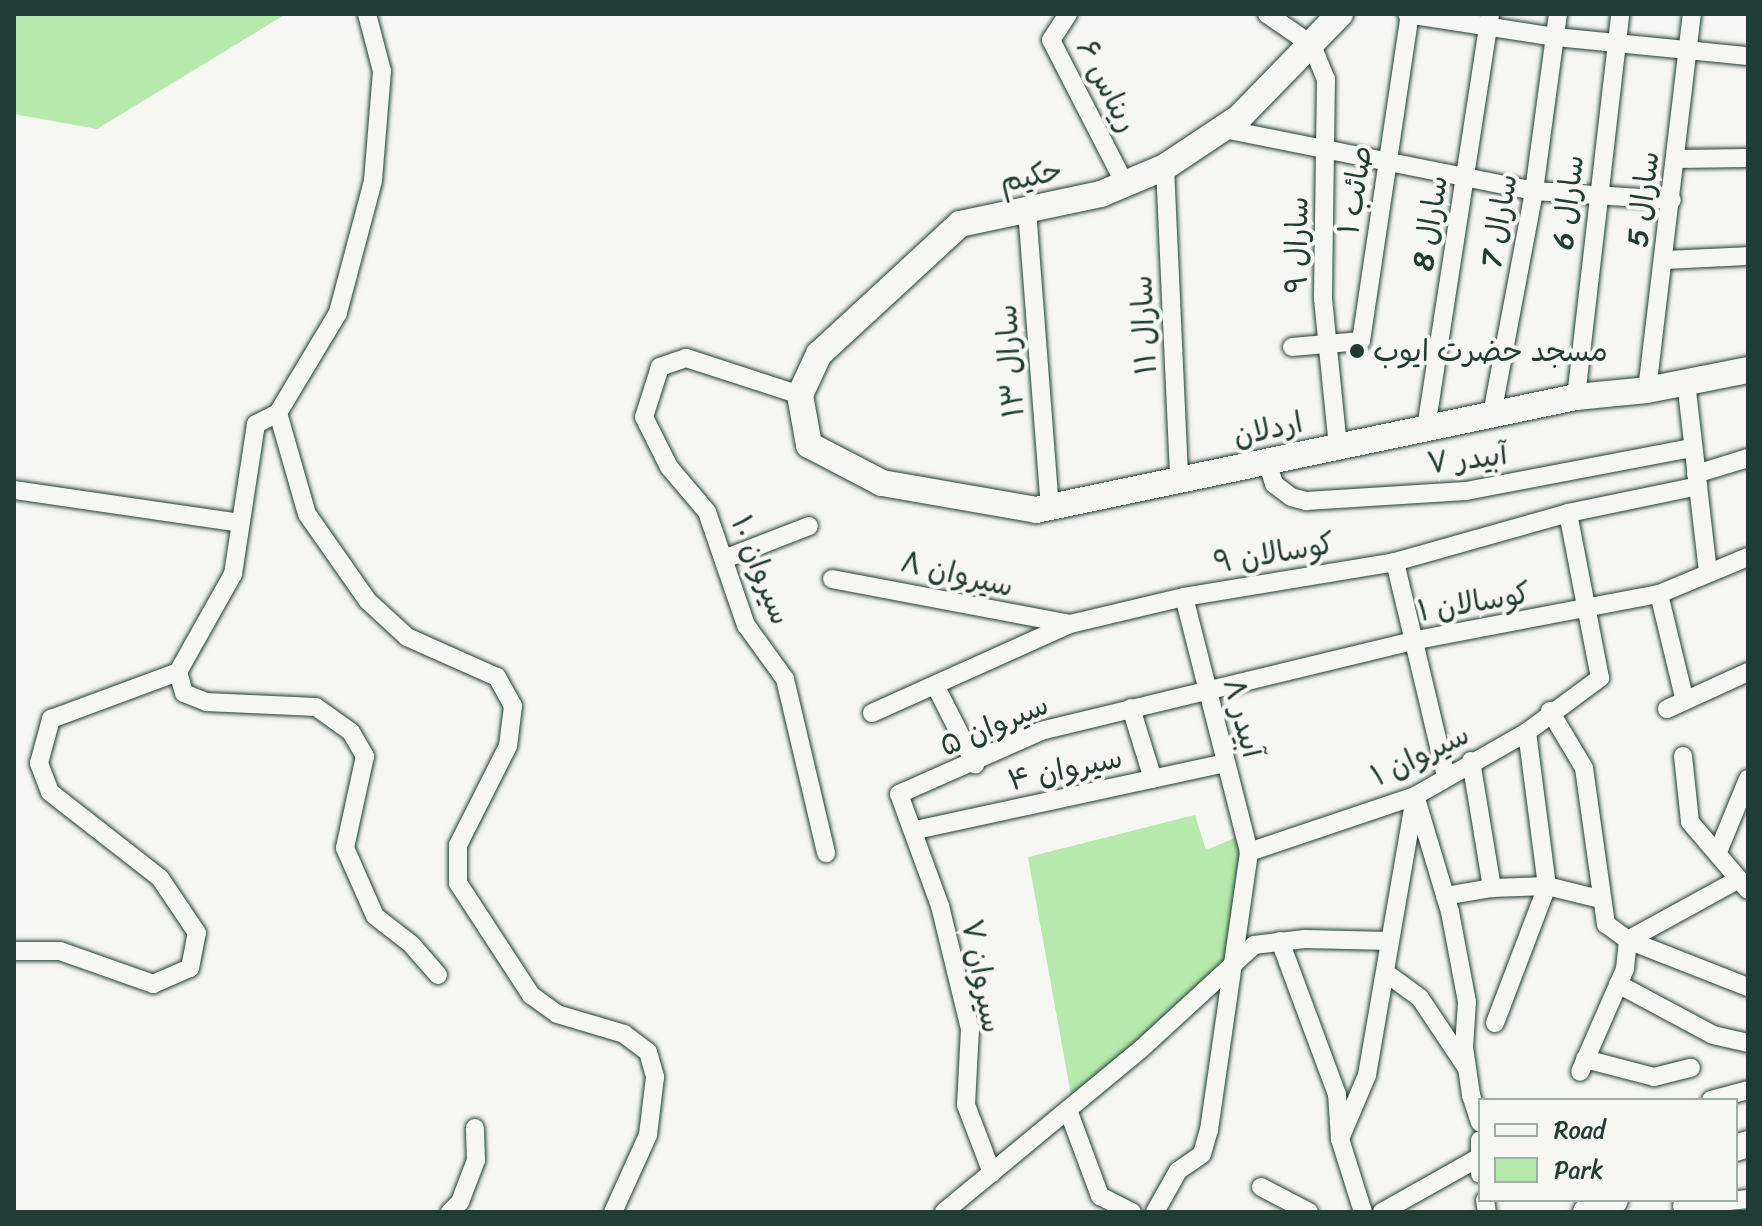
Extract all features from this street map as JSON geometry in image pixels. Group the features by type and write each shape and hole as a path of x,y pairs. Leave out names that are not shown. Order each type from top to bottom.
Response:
{"street":[{"path":"14,951 60,951 153,984 190,968 197,933 160,878 50,792 39,763 51,719 178,672 233,574 256,424 278,413 338,313 373,181 382,71 367,14"},
{"name":"ریناس ۶","path":"1068,14 1051,40 1126,186"},
{"path":"1267,14 1312,45"},
{"name":"حکیم","path":"800,395 819,354 960,224 1126,186 1165,167 1224,129 1340,14"},
{"path":"1409,14 1490,20 1556,37 1748,56"},
{"name":"صائب ۱","path":"1328,347 1361,341 1409,14"},
{"name":"سارال 7","path":"1492,414 1534,191 1558,14"},
{"name":"سارال 6","path":"1576,397 1596,198 1620,14"},
{"name":"سارال 5","path":"1647,390 1692,14"},
{"name":"سارال 8","path":"1426,428 1490,20"},
{"name":"سارال ۹","path":"1312,45 1326,79 1323,299 1338,447"},
{"path":"1224,129 1534,191 1596,198 1672,200"},
{"path":"1676,159 1748,158"},
{"name":"سارال ۱۱","path":"1165,167 1179,480"},
{"name":"سارال ۱۳","path":"1027,210 1050,507"},
{"path":"1664,260 1748,256"},
{"path":"1292,347 1328,347"},
{"name":"سیروان ۱۰","path":"800,395 686,358 660,367 644,417 669,467 707,512 746,625 785,679 826,853"},
{"name":"اردلان","path":"800,395 809,445 882,483 1036,510 1576,397 1647,390 1748,370"},
{"path":"1686,382 1708,571"},
{"path":"278,413 307,514 368,601 407,637 497,677 513,706 508,746 458,845 458,883 531,995 557,1014 624,1034 648,1052 655,1077 648,1135 613,1212"},
{"name":"آبیدر ۷","path":"1267,462 1274,484 1291,497 1306,501 1466,491 1692,448"},
{"name":"کوسالان ۹","path":"872,713 1070,624 1184,597 1395,562 1697,480 1748,458"},
{"path":"14,490 240,523"},
{"path":"1568,513 1585,611"},
{"path":"724,559 809,526"},
{"name":"کوسالان ۱","path":"1206,689 1412,641 1585,611 1659,594 1708,571 1748,557"},
{"path":"1395,562 1446,776"},
{"name":"سیروان ۸","path":"832,579 1070,624"},
{"path":"1659,594 1684,697"},
{"name":"آبیدر ۸","path":"1184,597 1249,852"},
{"name":"سیروان ۱","path":"1249,852 1415,796 1471,761 1527,732 1550,711 1600,678 1585,611"},
{"path":"178,672 184,693 206,702 316,707 351,732 365,756 345,848 375,916 411,944 438,975"},
{"path":"1667,709 1684,697 1748,672"},
{"path":"935,685 975,764"},
{"name":"سیروان ۵","path":"899,794 975,764 1041,731 1206,689"},
{"path":"1131,708 1153,779"},
{"path":"1550,711 1584,768 1600,899 1606,924 1628,940 1748,987"},
{"path":"1495,1023 1547,886 1527,732"},
{"path":"1628,940 1742,885 1718,852 1690,822 1683,756"},
{"path":"1471,761 1492,888"},
{"name":"سیروان ۴","path":"916,830 1225,763"},
{"path":"1718,852 1748,779"},
{"name":"سیروان ۷","path":"899,794 916,830 970,1029 966,1105 992,1173"},
{"path":"1415,796 1445,896 1467,1002 1467,1068 1478,1115"},
{"path":"1340,1139 1367,1075 1415,796"},
{"path":"1155,1212 1178,1171 1202,1154 1209,1130 1249,852"},
{"path":"1445,896 1492,888 1547,886 1600,899"},
{"path":"1628,940 1618,984 1583,1065 1654,1077 1691,1068"},
{"path":"944,1212 1068,1110 1254,945 1280,941 1389,941"},
{"path":"1280,941 1337,1094 1340,1139 1363,1212"},
{"path":"1386,973 1420,998 1467,1068"},
{"path":"1618,984 1713,1035 1748,1043"},
{"path":"1718,1098 1748,1090"},
{"path":"1068,1110 1100,1196 1132,1212"},
{"path":"450,1212 460,1202 476,1160 475,1128"},
{"path":"1382,1212 1478,1158"},
{"path":"1261,1187 1309,1212"},
{"path":"1682,1206 1720,1202"}],"green space":[{"path":"14,14 286,14 97,129 14,114"},
{"path":"1195,815 1206,850 1237,837 1242,857 1225,971 1073,1106 1028,857"}],"place":[{"name":"مسجد حضرت ایوب","path":"1357,351"}]}
